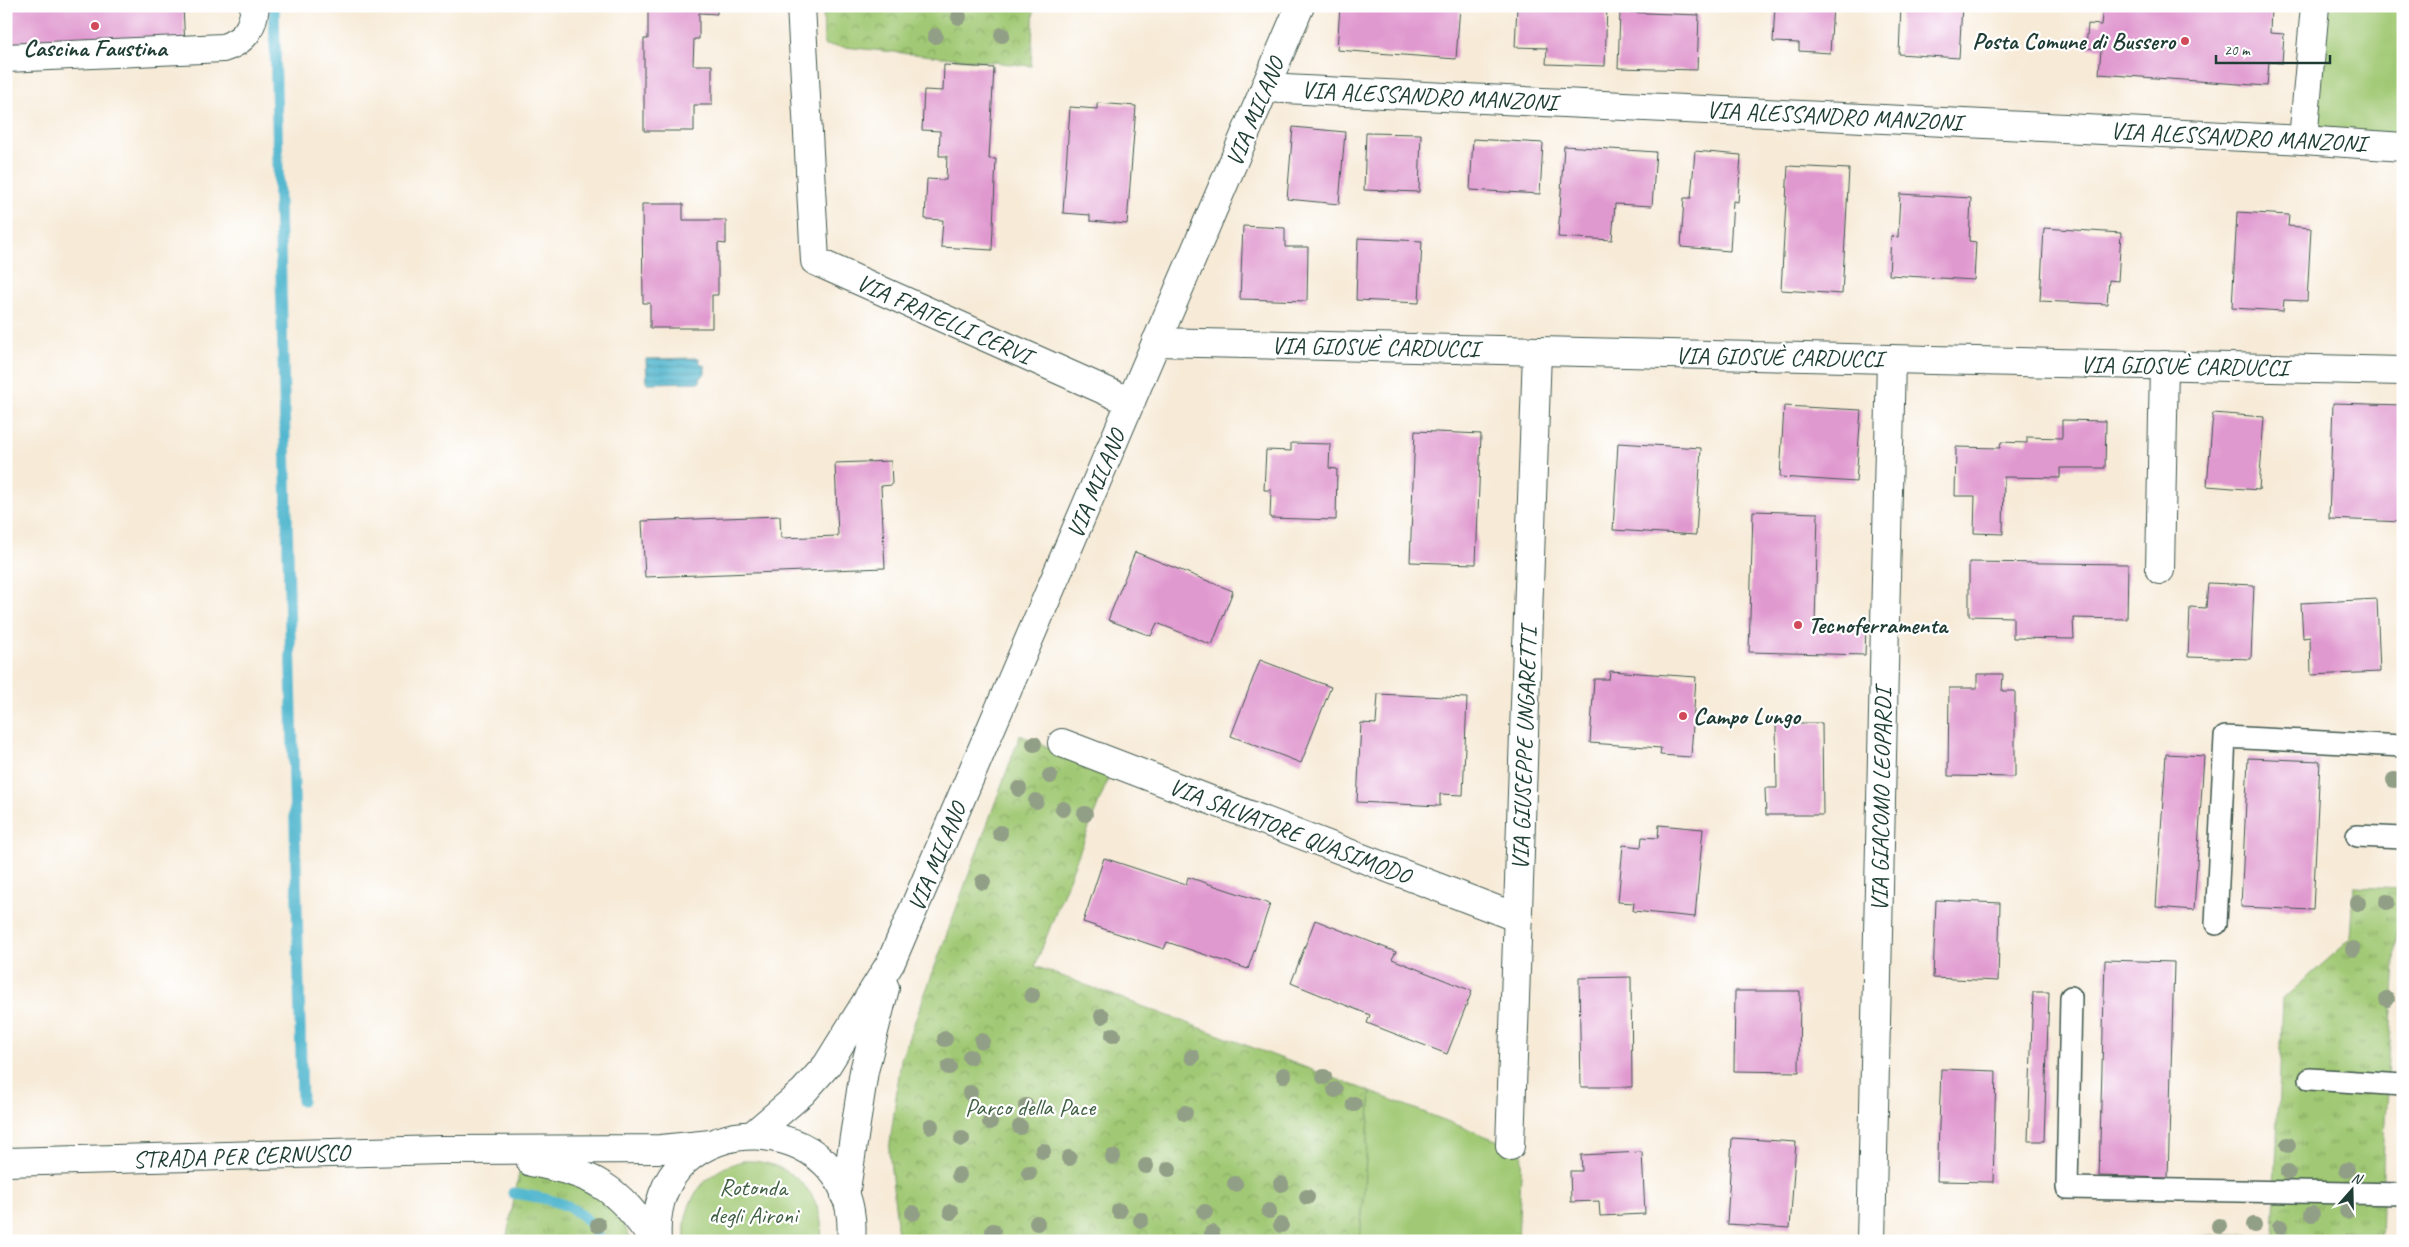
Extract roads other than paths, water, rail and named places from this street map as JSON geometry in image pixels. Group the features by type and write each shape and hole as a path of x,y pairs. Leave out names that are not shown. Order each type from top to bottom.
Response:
{"street":[{"path":"6,58 224,48 246,35 253,21 256,6"},
{"name":"VIA FRATELLI CERVI","path":"801,6 814,261 1131,402"},
{"name":"VIA MILANO","path":"754,1134 803,1092 827,1065 891,962 1000,712 1300,6"},
{"path":"2303,140 2315,6"},
{"name":"VIA ALESSANDRO MANZONI","path":"1265,88 2303,140 2403,147"},
{"name":"VIA GIOSUÈ CARDUCCI","path":"1156,342 2403,371"},
{"name":"VIA GIUSEPPE UNGARETTI","path":"1510,1146 1537,351"},
{"name":"VIA GIACOMO LEOPARDI","path":"1871,1241 1891,359"},
{"path":"2160,570 2164,365"},
{"name":"VIA SALVATORE QUASIMODO","path":"1062,743 1518,918"},
{"name":"VIA MILANO","path":"845,1196 864,1071 891,962"},
{"name":"VIA MILANO","path":"655,1241 658,1212 667,1186 688,1159 711,1144 735,1135 754,1134 783,1138 809,1151 827,1166 845,1196 851,1221 851,1241"},
{"name":"STRADA PER CERNUSCO","path":"6,1162 441,1150 661,1149 711,1144"},
{"name":"STRADA PER CERNUSCO","path":"475,1151 569,1170 592,1179 610,1188 624,1202 655,1241"}],"lane":[{"path":"2216,924 2225,737 2403,746"},
{"path":"2357,836 2403,838"},
{"path":"2071,997 2067,1188 2403,1194"},
{"path":"2310,1078 2403,1085"}],"water":[{"path":"699,358 700,363 705,366 705,374 700,377 700,382 647,383 646,359"}],"waterway":[{"path":"274,6 302,1101"},
{"path":"513,1193 539,1197 576,1211 594,1229 600,1241"}],"place":[{"name":"Cascina Faustina","path":"95,26"},
{"name":"Posta Comune di Bussero","path":"2185,41"},
{"name":"Tecnoferramenta","path":"1798,625"},
{"name":"Campo Lungo","path":"1683,716"}],"park label":[{"name":"Parco della Pace","path":"1030,1107"},
{"name":"Rotonda degli Aironi","path":"753,1201"}]}
